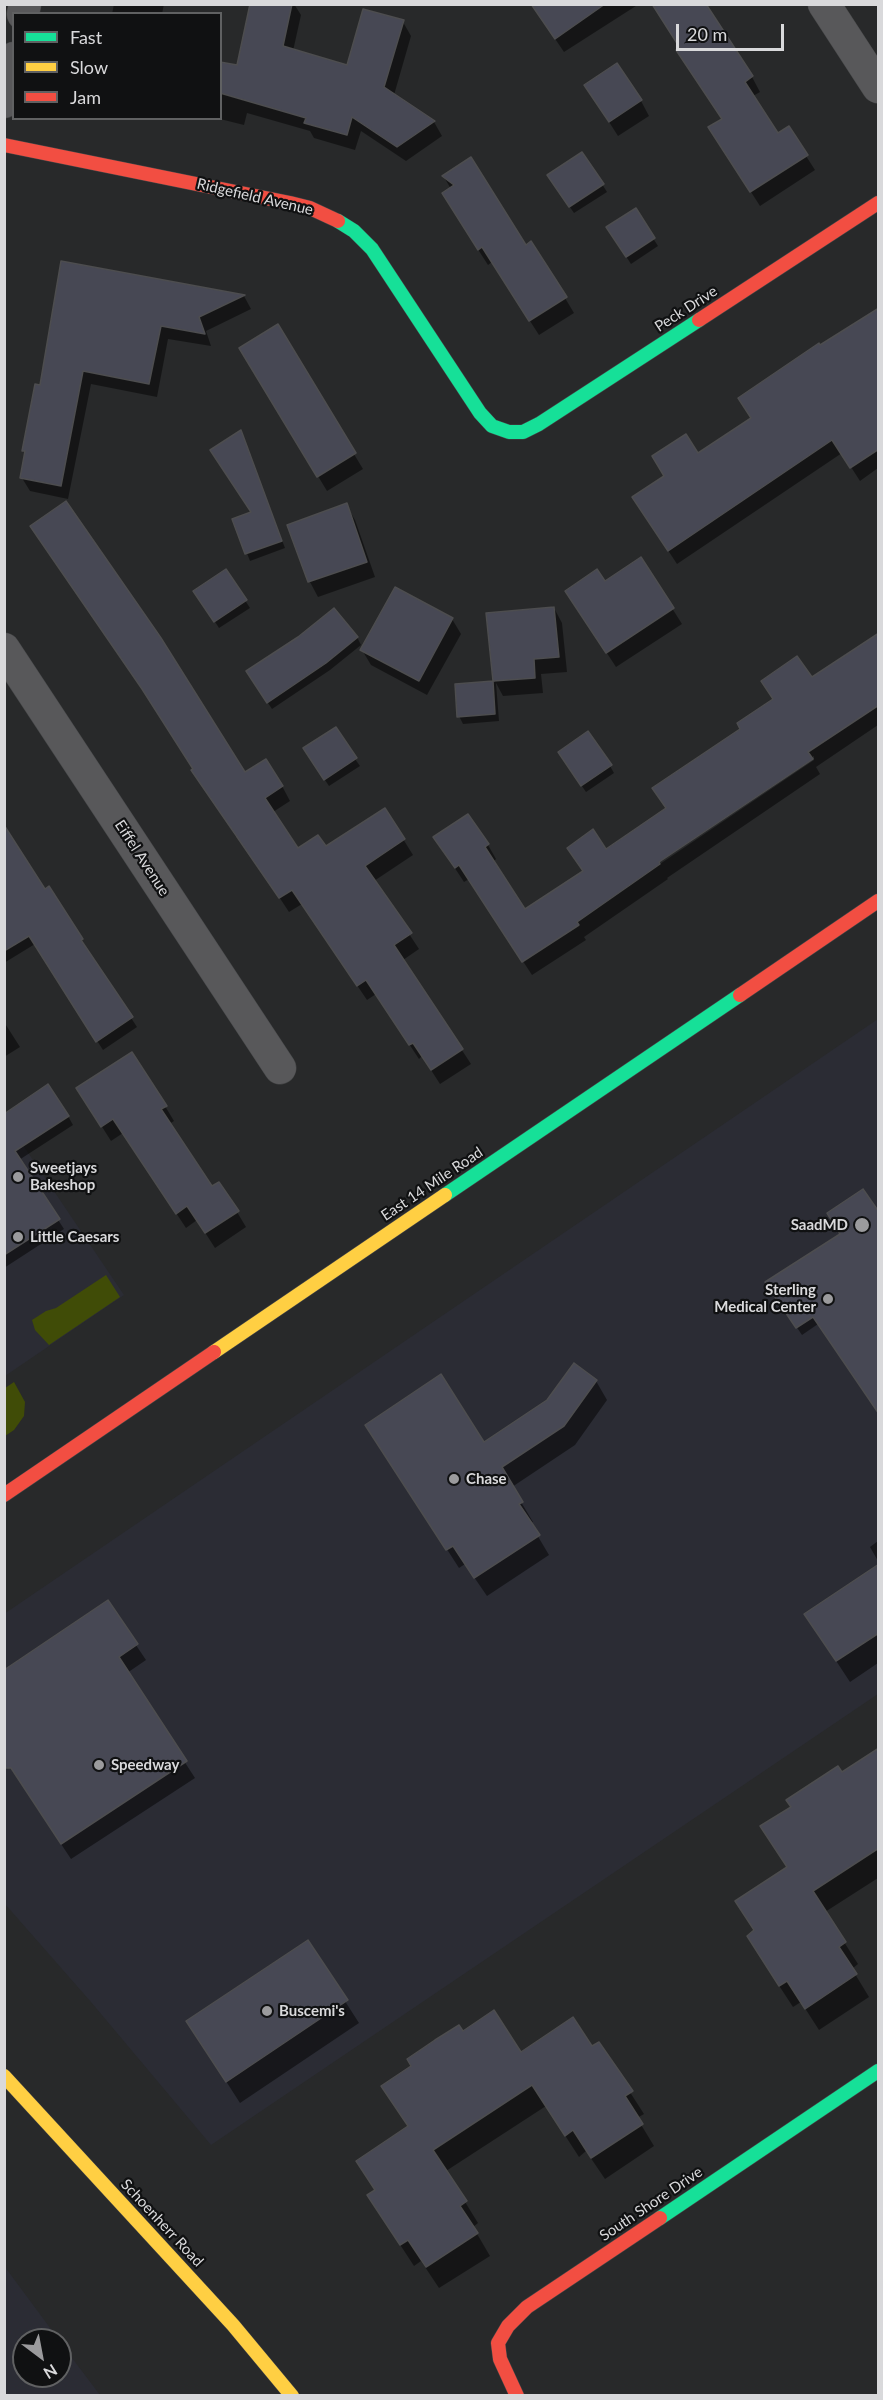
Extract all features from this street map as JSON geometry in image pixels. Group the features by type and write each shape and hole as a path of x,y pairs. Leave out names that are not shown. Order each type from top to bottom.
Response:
{"street":[{"path":"824,4 879,87"},
{"path":"4,102 12,67"},
{"name":"Ridgefield Avenue","path":"4,145 290,203 310,208 334,219 354,231 372,249 480,413 492,426 509,432"},
{"name":"Peck Drive","path":"509,432 523,432 539,424 879,203"},
{"name":"Eiffel Avenue","path":"4,649 280,1068"},
{"name":"East 14 Mile Road","path":"4,1495 879,900"},
{"name":"South Shore Drive","path":"517,2396 500,2359 498,2343 508,2326 527,2307 879,2071"},
{"name":"Schoenherr Road","path":"4,2076 233,2325 292,2396"}],"shaded area":[{"path":"878,1019 878,1694 211,2145 5,1904 4,1614"},
{"path":"4,1117 124,1295 5,1376 4,1376"},
{"path":"5,2267 50,2328 12,2328 12,2388 72,2388 72,2358 100,2395 5,2395"}],"green space":[{"path":"106,1275 120,1297 49,1345 35,1330 32,1320 56,1308"},
{"path":"14,1382 25,1402 24,1416 14,1430 5,1436 5,1388"}],"building":[{"path":"250,4 292,4 283,46 347,65 363,9 404,20 384,87 435,121 397,147 352,117 347,135 304,123 306,118 222,94 222,62 237,65"},
{"path":"531,4 605,4 555,39"},
{"path":"652,4 706,4 753,76 745,82 778,133 789,126 808,155 750,192 708,127 722,119 676,50 680,48"},
{"path":"617,63 642,100 609,122 584,85"},
{"path":"582,152 604,184 569,207 547,175"},
{"path":"471,157 526,245 531,241 567,297 529,321 482,247 478,250 442,193 454,185 442,176"},
{"path":"636,208 655,238 626,257 606,227"},
{"path":"61,261 245,295 199,317 205,334 161,326 149,384 83,371 61,486 20,478 25,451 22,451 35,384 40,385"},
{"path":"879,308 879,449 850,468 832,440 668,551 632,497 664,476 652,456 686,434 698,453 751,418 738,398 819,343 820,345"},
{"path":"278,324 356,453 317,477 239,348"},
{"path":"241,430 282,541 245,554 232,519 251,512 210,450"},
{"path":"66,501 161,638 245,772 266,759 283,786 265,798 298,848 318,835 326,846 385,808 405,839 365,866 412,933 394,945 463,1049 431,1070 413,1043 409,1045 366,980 357,986 292,890 279,898 191,770 193,769 142,689 30,526"},
{"path":"347,503 367,562 308,582 287,525"},
{"path":"641,557 674,608 606,653 565,591 597,569 605,581"},
{"path":"226,569 247,600 214,622 193,591"},
{"path":"395,587 453,618 419,681 360,650"},
{"path":"554,607 559,657 534,659 535,678 493,681 486,613"},
{"path":"334,608 358,637 326,663 267,703 246,671 298,637"},
{"path":"879,633 879,705 808,752 813,759 659,862 660,864 577,922 579,925 522,962 459,865 455,868 433,837 468,814 489,844 485,847 525,909 583,871 567,848 593,829 606,849 666,808 652,788 740,729 737,723 773,699 761,681 797,656 812,677"},
{"path":"493,681 495,714 457,717 455,684"},
{"path":"336,727 357,758 324,780 303,748"},
{"path":"588,731 612,765 581,786 558,752"},
{"path":"4,825 45,889 49,886 83,939 81,940 133,1017 96,1042 29,936 4,951"},
{"path":"132,1052 167,1106 161,1109 212,1186 219,1182 239,1211 205,1233 187,1206 176,1214 113,1119 101,1127 76,1088"},
{"path":"48,1084 69,1116 15,1151 60,1219 4,1255 4,1114"},
{"name":"Sterling Medical Center","path":"863,1189 879,1212 879,1414 813,1317 796,1328 765,1282 840,1234 827,1213"},
{"name":"Chase","path":"574,1363 597,1380 564,1426 502,1467 523,1502 519,1504 540,1535 474,1578 453,1546 446,1550 365,1425 441,1374 484,1442 547,1400"},
{"path":"879,1564 879,1633 836,1661 804,1614"},
{"path":"108,1600 138,1644 119,1657 187,1761 61,1844 11,1768 4,1768 4,1670"},
{"path":"879,1748 879,1848 813,1891 846,1942 839,1947 857,1974 805,2009 787,1981 779,1986 747,1936 754,1930 735,1901 787,1867 760,1826 791,1807 786,1800 838,1766 842,1772"},
{"name":"Buscemi's","path":"308,1940 348,2000 226,2082 186,2021"},
{"path":"494,2010 521,2052 573,2017 592,2046 599,2042 633,2091 625,2096 643,2124 591,2158 573,2130 565,2136 532,2085 433,2150 467,2201 460,2206 478,2233 426,2267 408,2240 400,2245 367,2195 375,2190 356,2161 408,2126 381,2086 411,2066 407,2059 435,2040 459,2025 463,2031"}],"traffic: fast":[{"path":"338,221 354,231 372,249 480,413 492,426 509,432 523,432 539,424 699,320"},
{"path":"445,1195 740,995"},
{"path":"660,2218 878,2071"}],"traffic: slow":[{"path":"214,1352 445,1195"},
{"path":"4,2076 233,2325 292,2396"}],"traffic: jam":[{"path":"4,145 290,203 310,208 338,221"},
{"path":"699,320 878,203"},
{"path":"740,995 878,901"},
{"path":"4,1495 214,1352"},
{"path":"517,2396 500,2359 498,2343 508,2326 527,2307 660,2218"}],"place":[{"name":"Sweetjays Bakeshop","path":"18,1177"},
{"name":"SaadMD","path":"862,1225"},
{"name":"Little Caesars","path":"18,1237"},
{"name":"Sterling Medical Center","path":"828,1299"},
{"name":"Chase","path":"454,1479"},
{"name":"Speedway","path":"99,1765"},
{"name":"Buscemi's","path":"267,2011"}]}
